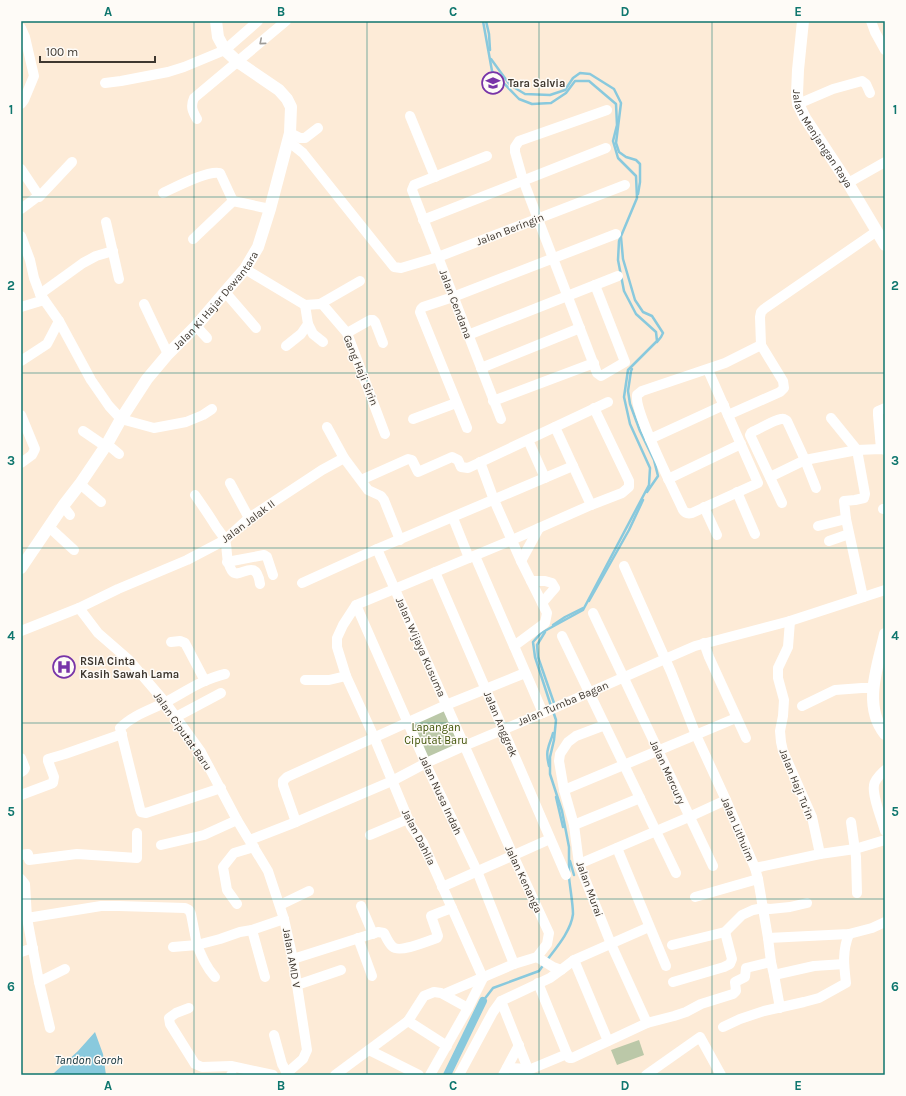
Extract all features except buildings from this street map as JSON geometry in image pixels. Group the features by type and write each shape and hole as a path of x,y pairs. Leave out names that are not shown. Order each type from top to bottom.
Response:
{"main road":[{"name":"Jalan Ki Hajar Dewantara","path":"21,568 49,527 66,510 80,484 147,379 168,354 196,326 226,292 245,269 258,247 270,209 289,137 291,108 287,99 279,90 238,62 225,50 218,37 216,21"},
{"name":"Jalan Menjangan Raya","path":"804,22 797,88 798,104 805,118 848,183 885,245"},
{"path":"885,634 872,698 876,717 882,731 885,734"}],"street":[{"path":"105,83 122,81 177,69 225,50 258,21"},
{"path":"197,120 192,110 194,98 286,21"},
{"path":"871,21 885,50"},
{"path":"21,28 25,37 26,57 34,76 21,104"},
{"path":"798,104 834,89 859,81 864,82 870,93"},
{"path":"595,285 625,362 601,376 597,373 523,180 515,152 519,141 606,110"},
{"path":"410,116 435,177 487,156"},
{"path":"289,137 305,138 318,128"},
{"name":"Jalan Beringin","path":"289,137 394,267 397,268 438,258 625,185"},
{"path":"423,220 606,148"},
{"path":"21,209 39,197 72,162"},
{"path":"848,183 885,162"},
{"path":"21,169 36,190 37,197"},
{"path":"163,193 209,173 218,172 220,173 233,201"},
{"name":"Jalan Cendana","path":"435,177 414,185 412,188 423,220 501,419"},
{"path":"233,201 270,209"},
{"path":"193,239 233,201"},
{"path":"106,222 119,279"},
{"path":"728,415 780,392 784,388 783,381 761,345 761,312 877,231"},
{"path":"467,428 420,312 421,309 616,234"},
{"path":"21,236 30,260 34,278 42,297 59,322 91,380 109,406 121,418 154,428 186,422 203,415 212,409"},
{"path":"21,307 42,297 83,263 96,256 113,251"},
{"path":"245,269 305,305 320,304 360,281"},
{"path":"468,335 618,276"},
{"path":"226,292 256,328"},
{"path":"144,304 168,354"},
{"name":"Gang Haji Sirin","path":"320,304 323,305 347,333 386,434"},
{"path":"305,305 308,324 313,334 323,342"},
{"path":"347,333 370,320 373,320 383,342"},
{"path":"21,361 46,344 59,322"},
{"path":"286,346 301,334 308,324"},
{"path":"196,326 207,338"},
{"path":"481,368 580,328"},
{"path":"708,370 758,483 689,514 683,510 650,439 637,402 637,397 642,391 708,370 761,345"},
{"path":"494,401 594,363"},
{"path":"413,419 456,402"},
{"path":"361,480 408,459 412,460 418,472 452,458 458,460 461,467 468,468 608,402"},
{"path":"650,439 724,405"},
{"path":"356,606 622,493 629,487 629,481 594,408"},
{"path":"770,477 805,460 857,450 883,449 878,411 885,408"},
{"path":"21,415 35,449 32,455 21,463"},
{"path":"831,418 857,450 865,496 861,499 844,501 846,519 863,597"},
{"path":"782,503 750,435 754,431 777,420 784,419 787,421 816,488"},
{"path":"556,426 591,505"},
{"path":"327,428 344,458 368,490 381,496 384,500 400,540"},
{"path":"83,431 118,454"},
{"path":"528,440 545,478"},
{"path":"668,479 741,444"},
{"name":"Jalan Jalak II","path":"79,608 118,589 187,560 225,540 249,518 318,473 344,458"},
{"path":"480,462 494,500 547,613 545,623 514,646"},
{"path":"302,583 377,549 573,466"},
{"path":"230,483 249,518"},
{"path":"80,484 101,502"},
{"path":"737,492 755,534"},
{"path":"195,495 225,540 227,562 232,572 234,573 250,570 255,571 260,584"},
{"path":"704,507 718,536"},
{"path":"453,518 514,646 525,673 547,712"},
{"path":"818,526 846,519"},
{"path":"49,527 74,550"},
{"path":"521,560 539,528"},
{"path":"829,541 849,534"},
{"name":"Jalan Wijaya Kusuma","path":"377,549 464,746"},
{"path":"227,562 264,555 267,557 273,575"},
{"name":"Jalan Lithuim","path":"624,566 755,868 780,1008"},
{"name":"Jalan Anggrek","path":"435,572 566,875"},
{"path":"531,580 552,583 555,588 542,603"},
{"name":"Jalan Tumba Bagan","path":"237,904 227,890 223,867 234,853 252,843 296,822 392,781 426,763 464,746 547,712 704,643 790,621 885,590"},
{"name":"Jalan Dahlia","path":"356,606 343,625 337,638 337,647 346,676 374,737 411,826 423,843 483,978"},
{"name":"Jalan Nusa Indah","path":"356,606 476,871 514,964"},
{"path":"21,631 79,608"},
{"name":"Jalan Ciputat Baru","path":"79,608 98,633 129,660 165,702 201,752 237,820 252,843"},
{"name":"Jalan Mercury","path":"593,613 713,866"},
{"name":"Jalan Haji Tu’in","path":"790,621 788,647 778,668 778,678 784,700 780,731 781,742 783,751 812,817 820,854"},
{"path":"562,636 676,873"},
{"path":"171,642 180,640 185,643 205,681"},
{"path":"704,643 746,738"},
{"path":"296,822 282,786 284,779 446,705 525,673"},
{"path":"221,788 146,813 142,813 140,811 120,728 128,720 212,677 225,674"},
{"path":"305,680 329,680 346,676"},
{"path":"802,706 835,690 873,688"},
{"path":"176,717 221,693"},
{"path":"564,790 736,718"},
{"name":"Jalan Murai","path":"605,725 576,736 568,742 560,754 559,761 564,790 574,825 579,864 611,944 647,1024"},
{"path":"21,795 53,783 54,779 48,759 122,734"},
{"name":"Jalan Kenanga","path":"464,746 549,933 547,944 540,959"},
{"path":"21,758 25,768 21,772"},
{"path":"885,770 874,785 874,796 882,810 885,831"},
{"path":"574,825 640,798"},
{"path":"579,864 690,817 726,800"},
{"path":"370,835 408,819"},
{"path":"161,845 204,834 237,820"},
{"path":"851,822 856,857 857,893"},
{"path":"21,855 28,854 29,860 77,854 138,858 137,833"},
{"path":"442,887 550,839"},
{"path":"755,868 820,854 855,849 885,840"},
{"name":"Jalan AMD V","path":"252,843 268,871 284,919 297,985 307,1050 303,1059 286,1074"},
{"path":"617,848 666,966"},
{"path":"22,879 25,884 27,918 39,982 50,1028"},
{"path":"695,897 758,879"},
{"path":"280,905 309,891"},
{"path":"672,945 725,932 742,915 763,908 770,909 790,907 807,903"},
{"path":"27,918 101,906 185,908 189,910 191,914 197,945 204,964 215,977"},
{"path":"361,906 373,934"},
{"path":"292,958 383,932 393,947 398,949 406,948 437,938 438,936 431,916 452,908"},
{"path":"173,947 197,945 240,932 252,930 284,919"},
{"path":"768,938 848,934 872,928 885,922"},
{"path":"459,1075 493,1012 501,1001 538,983 557,968 649,927"},
{"path":"252,930 265,977"},
{"path":"674,982 730,964 732,959 725,932"},
{"path":"723,1026 752,1014 819,998 846,983 844,964 845,947 848,934"},
{"path":"358,938 372,976"},
{"path":"21,952 33,948"},
{"path":"444,994 514,964 540,959 557,968"},
{"path":"574,960 608,1041"},
{"path":"504,1071 536,1068 568,1056 572,1058 647,1024 674,1016 701,1004 733,994 736,991 735,982 745,977 746,968 771,962"},
{"path":"774,975 814,966 844,964"},
{"path":"39,982 65,970"},
{"path":"297,985 341,970"},
{"path":"430,1075 468,1008 483,978"},
{"path":"538,983 568,1056"},
{"path":"335,1075 408,1022 424,996 434,992 444,994 468,1008"},
{"path":"501,1001 528,1069"},
{"path":"189,1008 176,1013 169,1018 170,1024 195,1064 202,1067 231,1066 274,1075"},
{"path":"408,1022 447,1046"},
{"path":"274,1035 286,1074"},
{"path":"646,1075 700,1037 721,1075"},
{"path":"504,1071 519,1045"},
{"path":"369,1050 419,1075"}],"green space":[{"name":"Lapangan Ciputat Baru","path":"445,708 462,745 427,760 412,723"},
{"path":"639,1040 644,1055 617,1065 611,1050"}],"water":[{"name":"Tandon Goroh","path":"95,1032 103,1054 106,1075 49,1075 54,1073 78,1051"}],"waterway":[{"path":"483,21 492,71 519,99 532,104 551,103 566,93 575,81 589,81 616,104 617,125 613,141 618,158 636,176 637,198 619,241 618,260 624,291 636,314 656,332 657,341 628,370 624,397 630,424 650,468 649,485 583,610 541,633 533,642 535,657 551,706"},
{"path":"486,21 490,50"},
{"path":"491,59 510,85 525,94 550,95 565,90 573,78 580,73 590,74 614,89 621,103 616,143 619,152 626,157 636,160 640,164 638,194"},
{"path":"621,237 623,259 635,300 643,312 652,316 663,333 657,342"},
{"path":"632,369 628,391 630,404 640,431 654,460 658,476 647,492"},
{"path":"589,601 629,530 643,500"},
{"path":"553,625 583,608"},
{"path":"545,632 537,645 538,657 555,706"},
{"path":"553,711 556,720 554,740 550,757 550,774 562,811 569,847 569,872"},
{"path":"549,766 547,751 553,733"},
{"path":"556,797 563,827"},
{"path":"570,861 574,875"},
{"path":"547,960 563,939 572,920 573,910 569,877"},
{"path":"483,1001 493,988 539,971 544,964"},
{"path":"447,1075 483,1001"}],"place":[{"name":"Tara Salvia","path":"493,83"},
{"name":"RSIA Cinta Kasih Sawah Lama","path":"64,667"}]}
